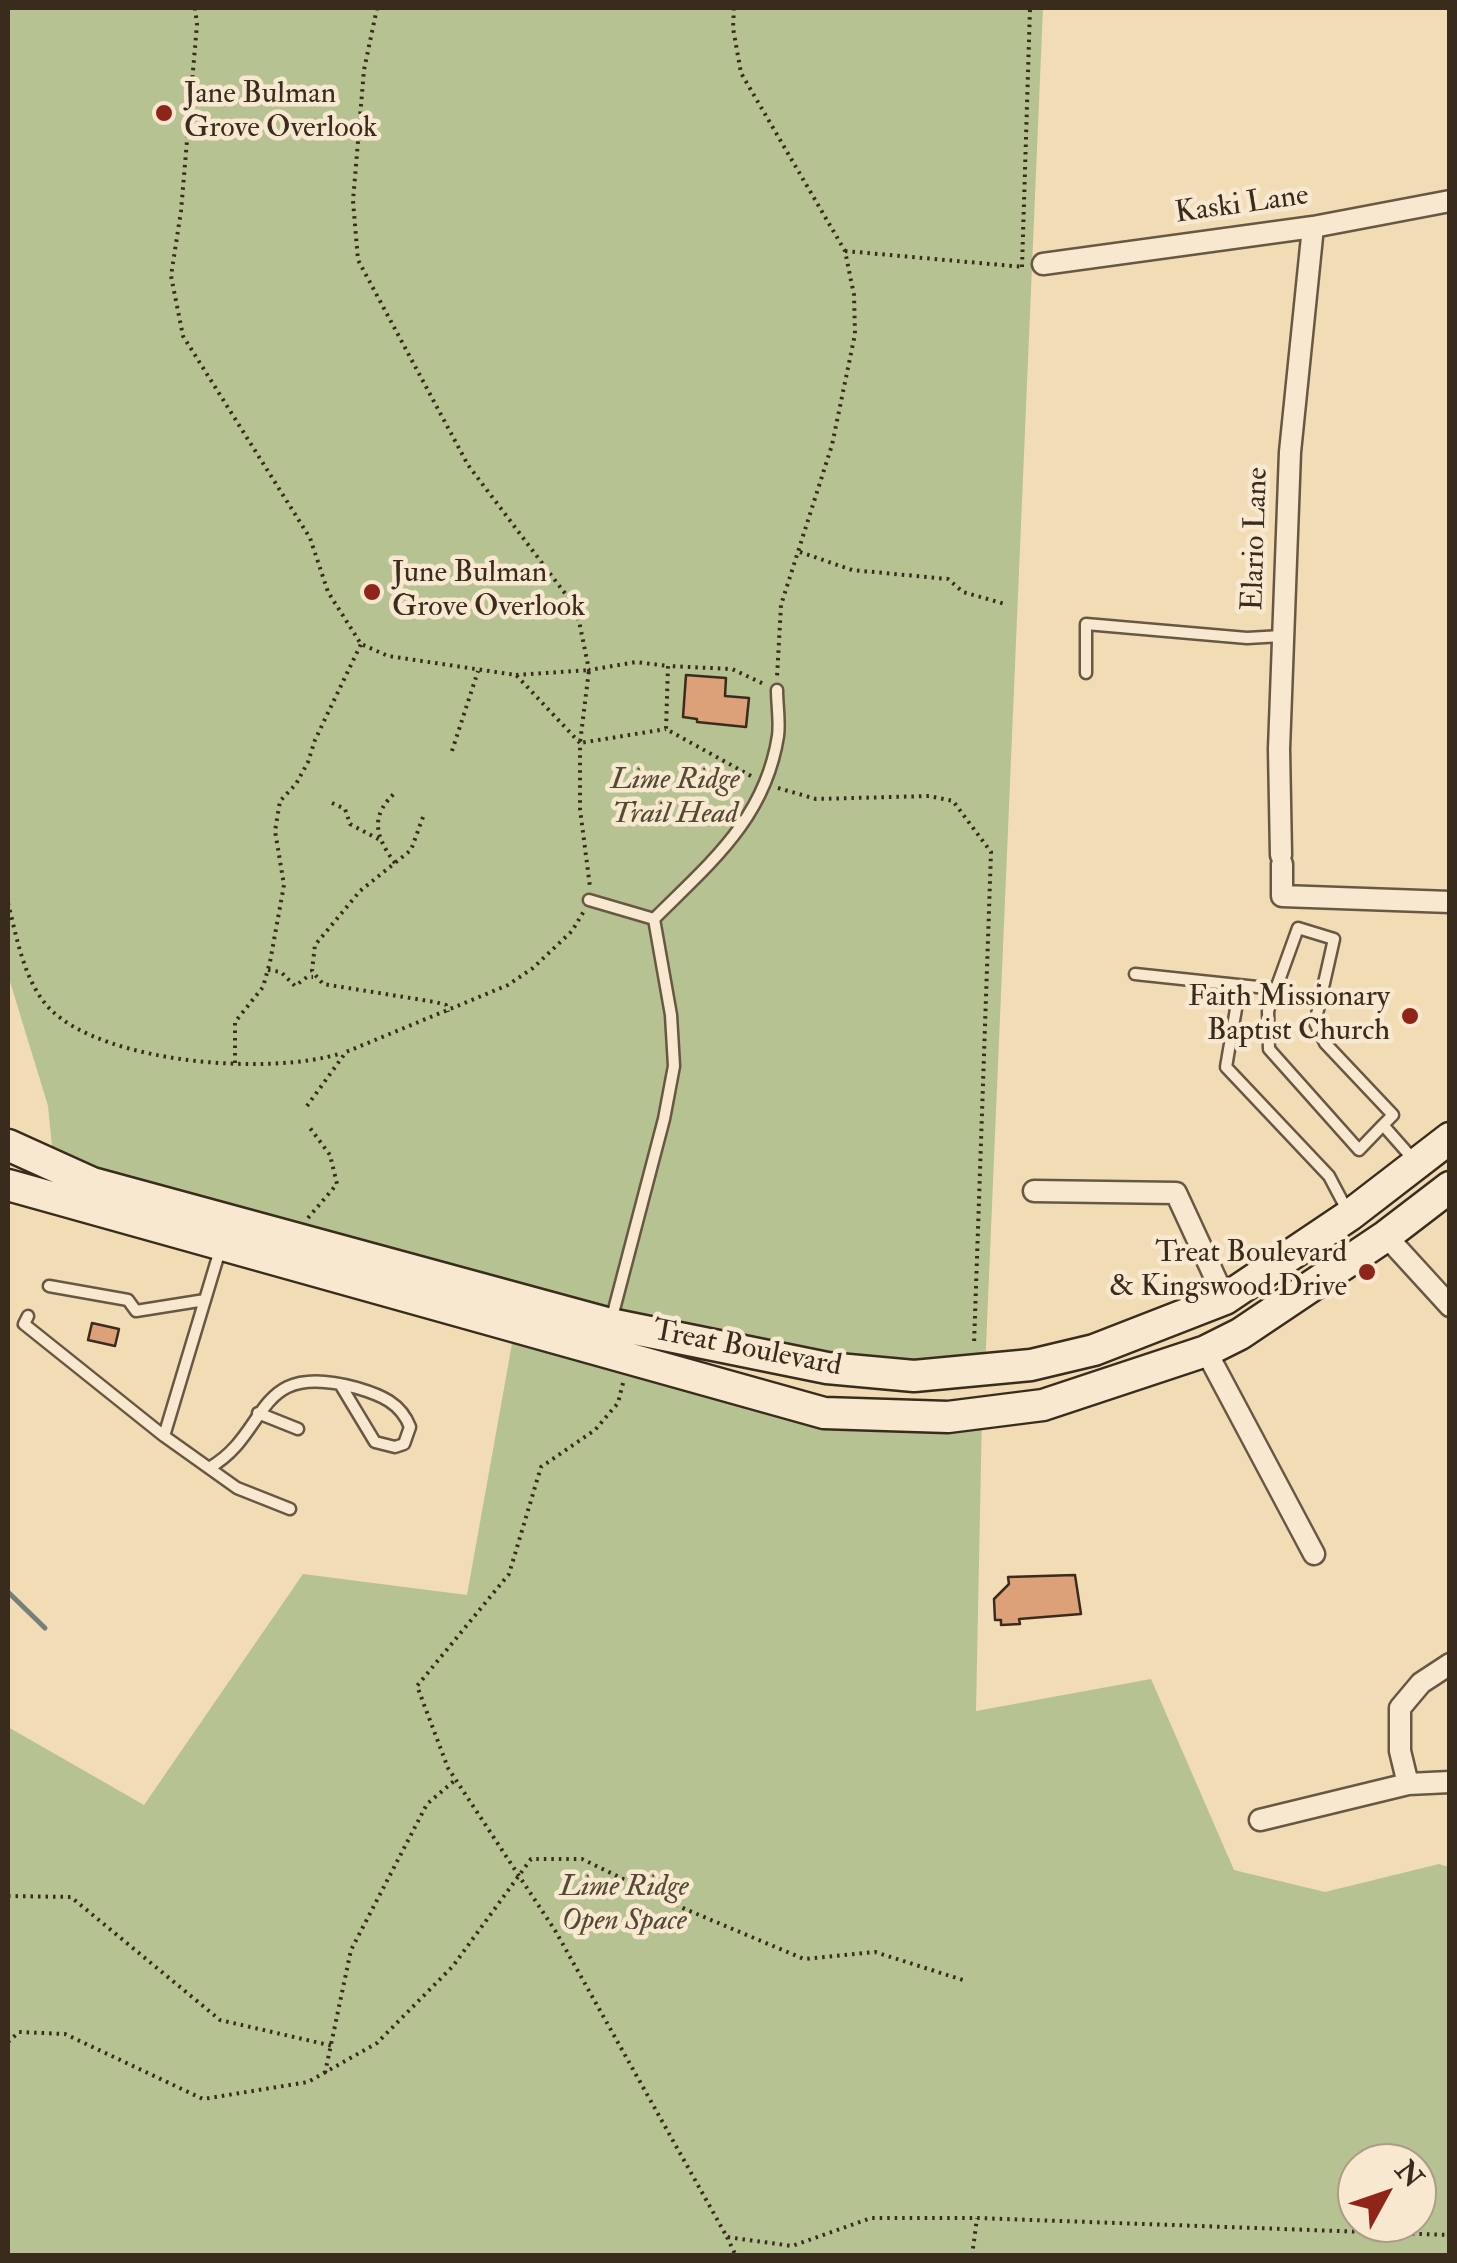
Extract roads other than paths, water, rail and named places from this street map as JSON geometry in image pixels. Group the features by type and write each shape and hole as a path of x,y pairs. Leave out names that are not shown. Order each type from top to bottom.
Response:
{"main road":[{"name":"Treat Boulevard","path":"8,1145 92,1183 610,1324 827,1368 914,1376 1031,1365 1094,1350 1230,1296 1350,1216 1450,1138"},
{"path":"1230,1296 1289,1281 1371,1230 1386,1236 1385,1225 1397,1198 1450,1158"},
{"name":"Treat Boulevard","path":"8,1185 824,1414 948,1417 1044,1405 1206,1351 1240,1334 1386,1236 1450,1187"}],"street":[{"name":"Kaski Lane","path":"1032,266 1313,227 1450,200"},
{"name":"Elario Lane","path":"1313,227 1290,452 1279,748 1282,896 1450,902"},
{"path":"1034,1191 1176,1193 1230,1296"},
{"path":"1386,1236 1450,1306"},
{"path":"1206,1351 1314,1554"},
{"path":"1408,1784 1400,1751 1400,1708 1420,1683 1450,1664"},
{"path":"1260,1820 1408,1784 1450,1782"}],"lane":[{"path":"1086,673 1086,624 1247,638 1283,636"},
{"path":"654,919 736,837 765,784 778,734 776,690"},
{"path":"589,900 654,919"},
{"path":"610,1324 664,1119 674,1066 671,1015 654,919"},
{"path":"1298,928 1334,939 1315,1022 1324,1042 1393,1115 1383,1125 1359,1150 1269,1049 1268,1011 1298,928"},
{"path":"1135,974 1276,989"},
{"path":"1233,986 1236,1009 1226,1067 1329,1176 1350,1216"},
{"path":"1383,1125 1417,1164"},
{"path":"164,1436 221,1244"},
{"path":"49,1286 128,1300 136,1311 205,1300"},
{"path":"28,1316 24,1324 164,1436 237,1488 290,1509"},
{"path":"209,1468 228,1457 276,1394 293,1385 318,1381 340,1384 390,1400 405,1413 410,1427 404,1444 395,1447 375,1442 340,1384"},
{"path":"258,1413 298,1428"}],"waterway":[{"path":"8,1592 45,1628"}],"place":[{"name":"Jane Bulman Grove Overlook","path":"164,113"},
{"name":"June Bulman Grove Overlook","path":"372,592"},
{"name":"Faith Missionary Baptist Church","path":"1410,1016"},
{"name":"Treat Boulevard & Kingswood Drive","path":"1367,1272"}],"park label":[{"name":"Lime Ridge Trail Head","path":"675,799"},
{"name":"Lime Ridge Open Space","path":"624,1906"}]}
